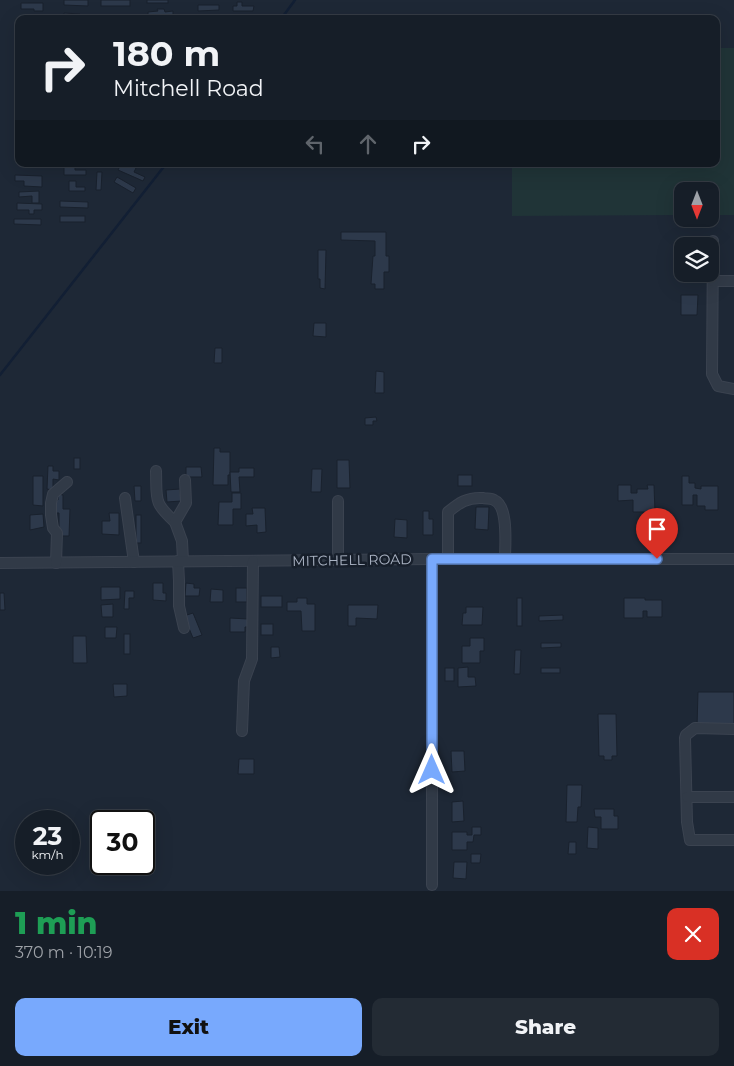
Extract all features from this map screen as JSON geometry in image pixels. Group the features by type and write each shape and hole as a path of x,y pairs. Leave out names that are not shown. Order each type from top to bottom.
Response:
{"street":[{"path":"719,281 734,281"},
{"path":"713,282 712,374 718,386 734,389"},
{"path":"156,471 157,501 161,509 176,522 182,541 179,606 184,628"},
{"path":"176,522 186,503 185,480"},
{"path":"56,563 57,533 53,528 51,503 53,494 66,482"},
{"path":"125,498 134,562"},
{"path":"448,559 448,512 459,502 475,498 496,500 501,506 504,520 505,559"},
{"path":"338,501 338,560"},
{"path":"432,559 432,885"},
{"name":"MITCHELL ROAD","path":"0,563 432,559 734,559"},
{"path":"242,731 244,681 252,659 253,561"},
{"path":"734,729 696,728 686,735 687,822 690,840 734,840"},
{"path":"687,797 734,796"}],"green space":[{"path":"720,48 734,48 734,215 719,215 719,182 674,182 674,215 512,216 512,167 720,167"}],"building":[{"path":"64,0 88,0 88,6 64,5"},
{"path":"101,0 130,0 130,6 101,6"},
{"path":"147,0 168,0 168,3 147,3"},
{"path":"237,2 242,2 242,6 254,6 253,11 233,11 233,6 237,6"},
{"path":"21,3 43,3 43,11 21,9"},
{"path":"198,5 219,5 219,10 198,11"},
{"path":"157,9 164,9 165,12 173,11 173,15 148,15 148,12 158,11"},
{"path":"64,13 80,14 80,15 64,15"},
{"path":"64,167 86,170 86,175 64,175"},
{"path":"120,167 134,167 136,168 134,172 145,177 143,181 118,170"},
{"path":"97,172 102,172 101,190 96,190"},
{"path":"15,175 42,176 42,187 24,186 24,181 15,181"},
{"path":"117,177 136,188 133,193 114,182"},
{"path":"69,181 76,181 76,187 85,187 85,191 69,191"},
{"path":"39,191 39,203 32,203 32,196 19,197 19,192"},
{"path":"60,201 88,202 88,208 60,207"},
{"path":"17,203 42,204 42,210 34,210 34,214 29,214 29,210 17,210"},
{"path":"60,216 85,216 85,222 60,222"},
{"path":"14,219 41,219 41,225 14,224"},
{"path":"341,232 386,232 386,256 389,256 389,272 384,272 384,289 375,289 375,284 371,284 375,241 341,240"},
{"path":"318,250 326,250 325,289 320,288 320,279 318,279"},
{"path":"681,295 698,295 697,315 681,315"},
{"path":"314,323 326,323 326,337 313,336"},
{"path":"215,348 222,348 222,363 214,363"},
{"path":"376,371 384,372 384,393 375,393"},
{"path":"376,417 377,421 373,421 373,425 365,425 365,418"},
{"path":"214,448 220,448 220,452 230,452 228,485 213,485"},
{"path":"74,458 80,458 80,469 74,469"},
{"path":"337,460 349,460 350,488 337,488"},
{"path":"48,466 53,466 53,471 59,471 59,480 53,479 53,490 47,489"},
{"path":"186,467 201,467 202,477 186,477"},
{"path":"239,468 254,468 254,477 239,477 240,492 231,492 230,472 239,472"},
{"path":"312,469 322,469 321,492 311,492"},
{"path":"458,475 472,475 472,486 458,486"},
{"path":"33,476 43,476 43,506 33,505"},
{"path":"682,476 689,476 689,483 695,483 695,488 701,489 701,486 718,486 718,510 705,510 705,506 697,506 697,495 693,495 693,505 682,505"},
{"path":"618,485 631,485 631,493 637,493 637,489 648,489 647,485 654,485 655,512 633,512 633,500 618,501"},
{"path":"134,486 141,486 141,501 135,501"},
{"path":"180,489 181,501 167,502 166,490"},
{"path":"232,493 241,493 241,509 233,509 233,525 218,525 219,502 232,502"},
{"path":"58,494 63,495 63,509 70,509 69,536 59,536 59,513 53,513 54,500 58,500"},
{"path":"476,507 489,507 488,530 475,529"},
{"path":"252,508 265,508 266,532 257,533 257,525 246,526 246,514 253,514"},
{"path":"423,511 429,511 429,519 433,519 433,535 423,535"},
{"path":"109,513 119,513 119,535 102,534 102,521 110,521"},
{"path":"43,514 44,527 30,530 30,515"},
{"path":"136,515 141,515 141,543 136,543"},
{"path":"395,519 407,520 407,538 394,537"},
{"path":"153,583 163,583 163,593 166,593 166,601 153,600"},
{"path":"186,583 194,584 194,588 200,588 199,596 185,596"},
{"path":"101,587 120,587 120,599 101,600"},
{"path":"236,588 247,588 247,602 236,602"},
{"path":"211,589 223,590 223,602 210,602"},
{"path":"125,591 134,591 134,598 129,598 129,609 124,609"},
{"path":"0,593 4,593 5,610 0,610"},
{"path":"261,596 282,596 282,607 261,607"},
{"path":"297,598 307,598 307,604 315,604 315,631 302,631 301,611 287,611 287,602 297,602"},
{"path":"517,598 522,598 522,626 517,626"},
{"path":"624,598 662,600 662,617 647,617 647,611 643,611 643,618 624,618"},
{"path":"113,604 113,617 102,617 101,605"},
{"path":"348,605 378,605 377,619 356,618 356,626 348,626"},
{"path":"466,607 483,607 482,625 462,625 463,613 466,613"},
{"path":"193,613 202,635 193,638 184,616"},
{"path":"563,615 563,620 539,621 539,616"},
{"path":"230,618 248,619 248,627 245,627 245,632 230,632"},
{"path":"261,624 273,624 273,635 261,635"},
{"path":"105,627 117,627 116,638 105,638"},
{"path":"124,634 130,634 130,654 124,654"},
{"path":"73,636 86,636 87,663 73,663"},
{"path":"470,638 484,638 484,651 480,651 480,663 462,663 462,646 470,646"},
{"path":"541,643 561,643 561,647 541,648"},
{"path":"271,647 279,647 280,657 271,658"},
{"path":"515,650 521,650 520,674 514,674"},
{"path":"468,667 468,677 475,677 476,686 458,687 458,668"},
{"path":"445,668 454,668 454,681 445,681"},
{"path":"541,668 560,668 560,673 541,673"},
{"path":"113,684 127,684 127,696 114,697"},
{"path":"698,692 734,692 734,727 697,727"},
{"path":"598,714 616,714 617,756 612,756 612,760 604,760 604,756 599,756"},
{"path":"451,751 464,751 465,771 452,772"},
{"path":"239,759 254,759 254,774 238,774"},
{"path":"567,785 582,785 581,807 578,807 577,822 566,822"},
{"path":"463,801 464,821 452,822 452,802"},
{"path":"594,809 614,809 614,816 618,816 618,829 601,829 601,817 595,817"},
{"path":"472,827 481,827 481,835 474,835 473,842 467,842 467,850 452,850 452,832 467,832 467,835 472,835"},
{"path":"588,827 598,828 598,849 587,848"},
{"path":"569,842 576,842 576,854 568,854"},
{"path":"471,854 481,854 480,863 471,863"},
{"path":"454,862 467,862 466,879 453,878"}],"waterway":[{"path":"284,15 295,0"},
{"path":"0,375 164,167"}],"route":[{"path":"432,770 432,559 657,559"}]}
